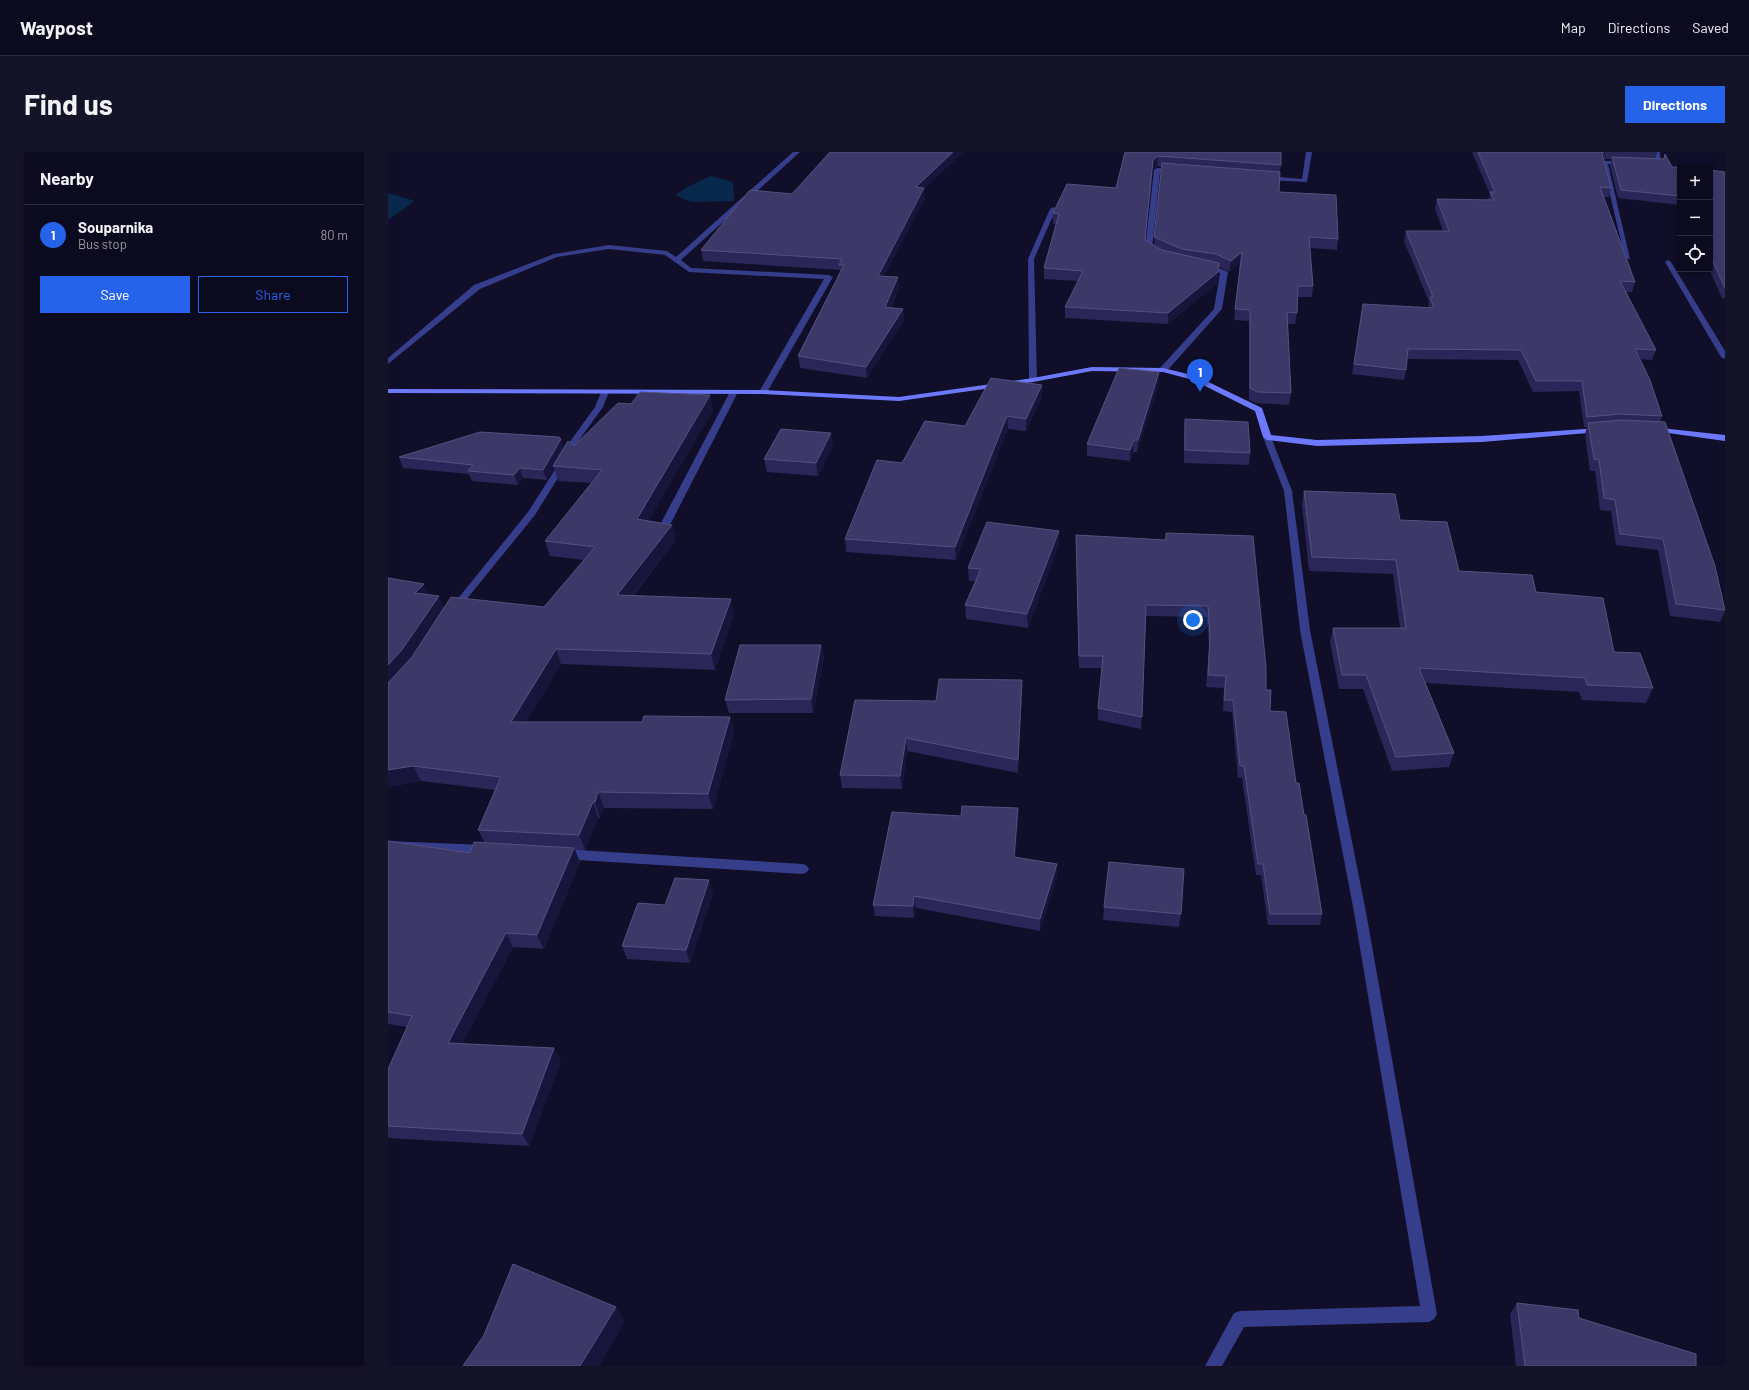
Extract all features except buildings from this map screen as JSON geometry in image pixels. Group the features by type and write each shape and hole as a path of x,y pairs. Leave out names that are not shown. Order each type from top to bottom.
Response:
{"main road":[{"path":"388,392 763,392 899,398 1033,380 1092,369 1163,370 1196,378 1259,410 1267,437 1317,443 1482,439 1609,429"},
{"path":"1648,429 1725,438"}],"street":[{"path":"676,261 797,152"},
{"path":"1258,178 1305,181 1310,152"},
{"path":"1643,164 1659,165 1657,152"},
{"path":"1628,258 1604,162 1635,164"},
{"path":"1160,255 1148,250 1157,170 1180,172"},
{"path":"1033,380 1031,259 1053,208"},
{"path":"388,362 477,287 508,273 556,255 609,247 667,253 689,270 829,277 763,392"},
{"path":"1668,262 1725,357"},
{"path":"1163,370 1218,308 1224,272 1214,268 1200,266"},
{"path":"449,615 532,513 562,465 573,442 599,407 605,392"},
{"path":"666,523 734,392"},
{"path":"1214,1366 1240,1319 1429,1314 1360,912 1305,630 1288,491 1267,437"},
{"path":"388,845 493,850"},
{"path":"549,854 803,869"}],"water":[{"path":"711,176 733,182 734,201 691,202 675,195 689,186"},
{"path":"388,193 415,201 388,220"}],"place":[{"name":"Souparnika","path":"1200,392"}]}
